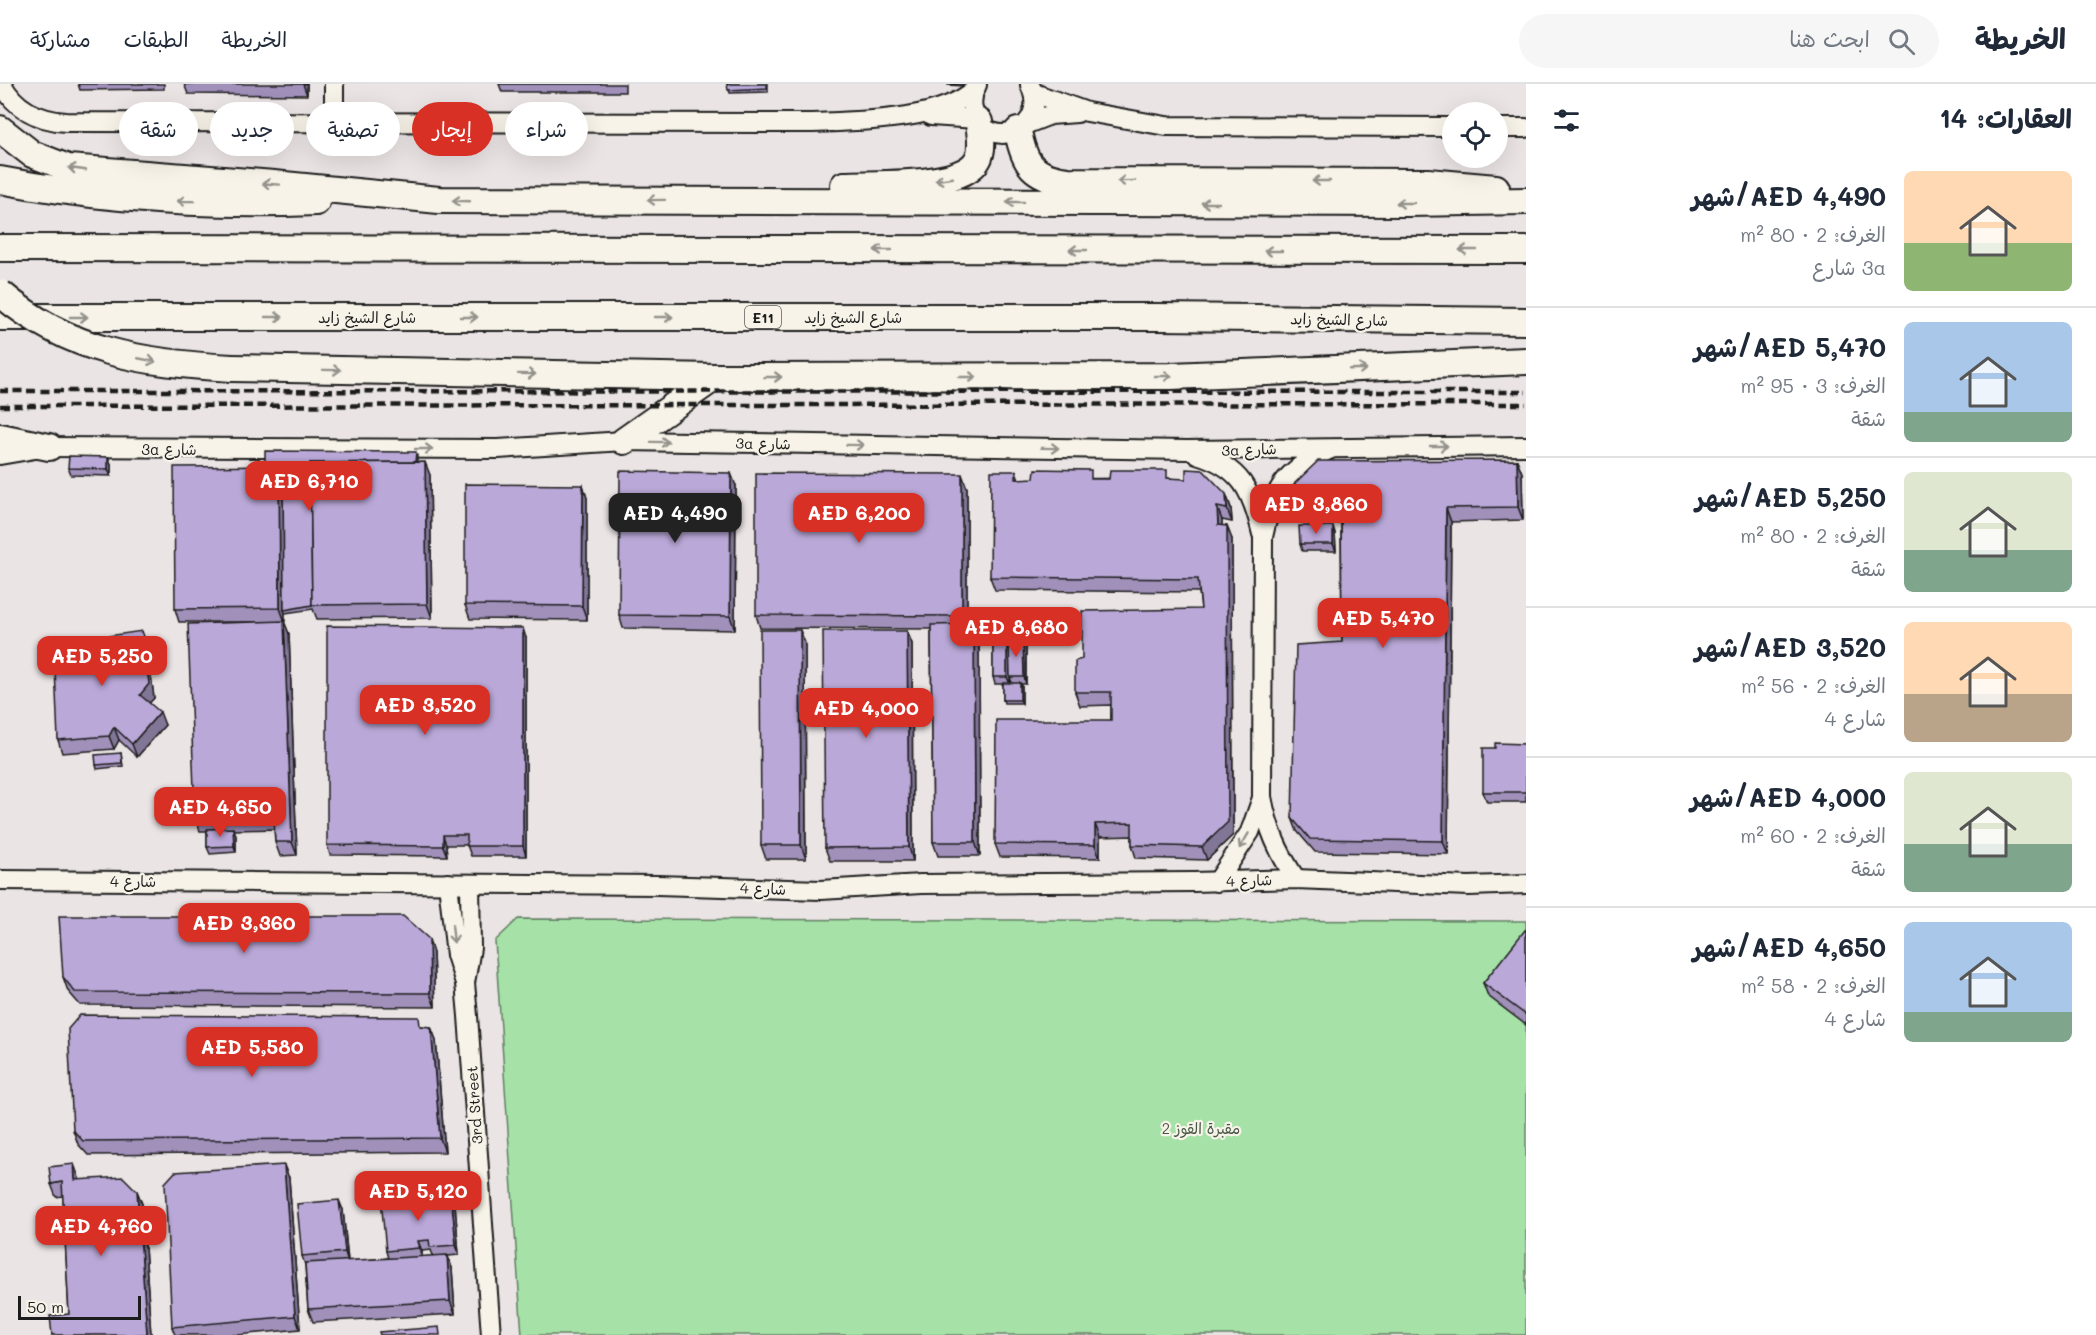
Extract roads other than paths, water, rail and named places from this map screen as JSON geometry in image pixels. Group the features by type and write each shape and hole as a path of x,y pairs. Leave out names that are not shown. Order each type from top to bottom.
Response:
{"highway":[{"path":"714,199 793,189 952,178 972,167 978,159 981,140 978,120"},
{"path":"1022,127 1023,154 1036,171 1046,177 1068,181 1428,182 1526,194"},
{"path":"0,129 32,154 69,168 313,187 392,197 486,202 714,199 992,202 1526,201"},
{"path":"0,180 67,191 178,201 293,202 392,197"},
{"path":"0,248 1526,250"},
{"path":"0,294 53,330 109,353 169,365 232,368 715,377 1171,376 1526,361"},
{"name":"شارع الشيخ زايد","path":"0,317 1158,317 1526,321"},
{"path":"624,441 715,377"},
{"path":"0,437 49,447"}],"street":[{"path":"2,84 14,101 26,110 38,117 66,122 306,124"},
{"path":"334,84 334,102"},
{"path":"400,124 790,124 917,114 956,104 976,87"},
{"path":"976,87 973,110 978,120 996,133 1022,127 1050,115 1087,112"},
{"path":"1022,127 1034,109 1031,88"},
{"path":"1031,88 1087,112 1185,127 1442,127"},
{"path":"917,114 978,120"},
{"path":"1508,128 1526,128"},
{"name":"3a شارع","path":"0,447 498,449 624,441 1187,450 1338,446 1526,446"},
{"path":"1296,879 1270,833 1262,797 1263,537 1273,497 1283,480 1298,466 1338,446"},
{"path":"0,455 49,447"},
{"path":"1187,450 1214,459 1229,468 1242,481 1252,496 1263,537"},
{"path":"1217,882 1250,832 1262,797"},
{"name":"شارع 4","path":"0,880 657,885 820,890 933,884 1217,882 1296,879 1469,886 1526,884"},
{"path":"448,883 456,955 465,983"},
{"path":"465,983 471,948 471,884"},
{"name":"3rd Street","path":"465,983 491,1335"}],"railway":[{"path":"0,391 1526,392"},
{"path":"0,406 1526,404"}],"park label":[{"name":"مقبرة القوز 2","path":"1201,1128"}]}
